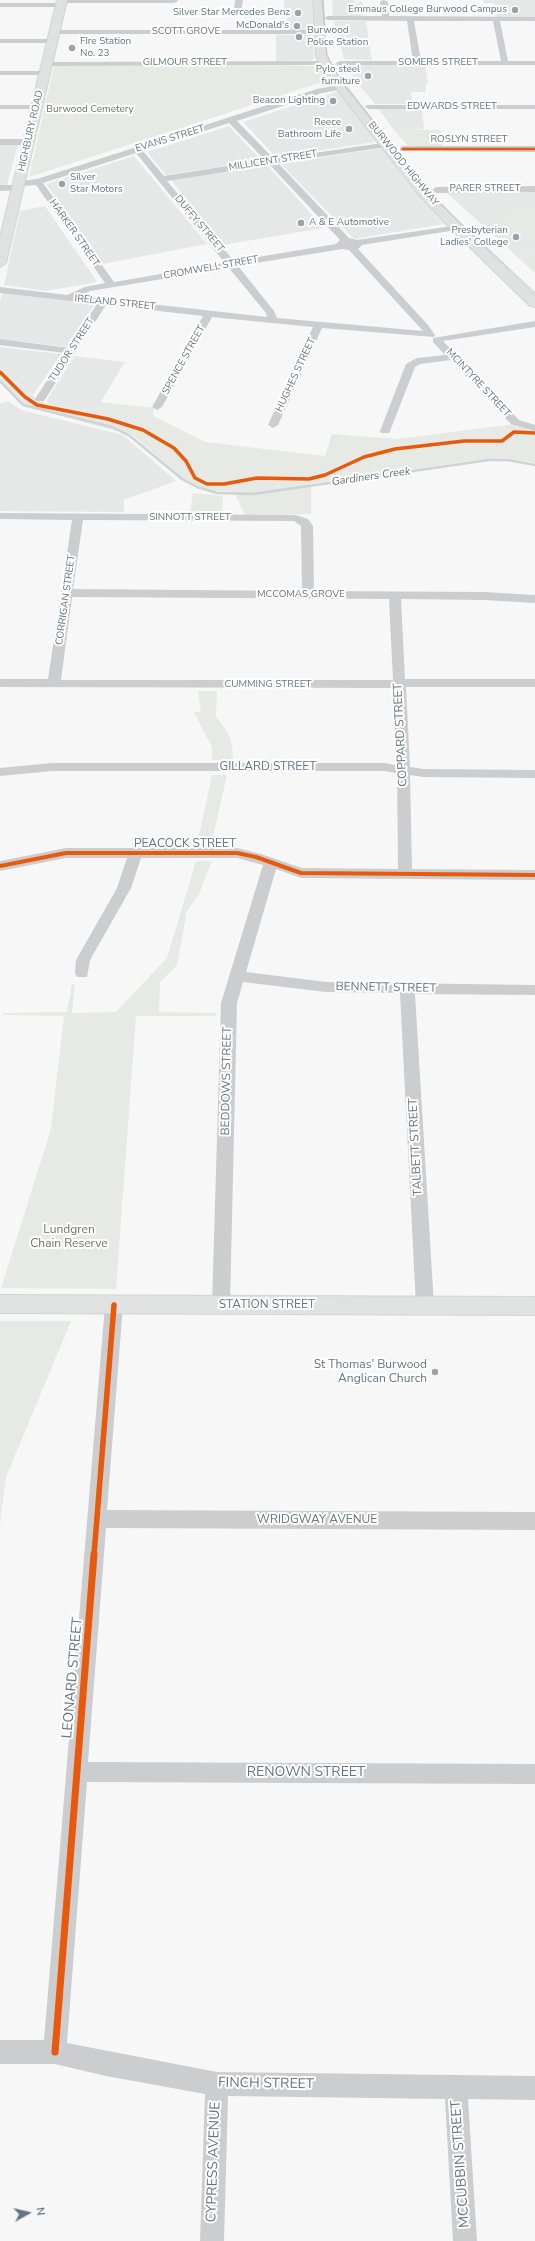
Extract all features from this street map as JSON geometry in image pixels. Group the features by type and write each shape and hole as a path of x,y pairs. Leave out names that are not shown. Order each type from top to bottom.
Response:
{"highway":[{"name":"BURWOOD HIGHWAY","path":"318,0 326,35 321,57 338,84 421,190 456,227 535,302"},
{"name":"BURWOOD HIGHWAY","path":"323,18 327,0"},
{"name":"BURWOOD HIGHWAY","path":"338,58 349,78 369,107 436,190 449,202"},
{"path":"324,63 338,58"},
{"path":"338,84 346,84 349,78"},
{"path":"357,107 369,107"},
{"path":"421,190 436,190"},
{"path":"456,227 464,223 462,215"}],"main road":[{"name":"HIGHBURY ROAD","path":"0,263 4,231 18,186 61,2"},
{"name":"STATION STREET","path":"0,1304 535,1306"}],"street":[{"path":"238,11 239,0"},
{"path":"0,5 61,2 174,1"},
{"path":"384,1 386,19"},
{"path":"323,18 535,19"},
{"path":"410,19 417,63"},
{"path":"496,19 505,63"},
{"name":"SCOTT GROVE","path":"0,41 53,37 326,35"},
{"name":"SOMERS STREET","path":"338,58 417,63 535,63"},
{"name":"GILMOUR STREET","path":"0,73 46,68 324,63"},
{"name":"EVANS STREET","path":"0,188 38,182 338,84"},
{"path":"0,107 36,107"},
{"name":"EDWARDS STREET","path":"369,107 535,107"},
{"name":"MCINTYRE STREET","path":"230,120 236,124 515,422 535,428"},
{"path":"0,142 28,142"},
{"name":"MILLICENT STREET","path":"161,179 386,144"},
{"name":"ROSLYN STREET","path":"403,149 535,149"},
{"name":"DUFFY STREET","path":"137,150 233,264 272,313 272,319"},
{"name":"HARKER STREET","path":"38,182 111,285"},
{"name":"PARER STREET","path":"436,190 535,189"},
{"name":"CROMWELL STREET","path":"76,296 111,285 456,227"},
{"name":"IRELAND STREET","path":"0,290 76,296 104,301 410,334 438,339"},
{"name":"TUDOR STREET","path":"40,399 104,301"},
{"name":"SPENCE STREET","path":"157,407 210,313"},
{"path":"385,431 410,366 417,361 438,339 448,342 462,337 535,324"},
{"name":"HUGHES STREET","path":"273,425 319,325"},
{"path":"0,342 72,351"},
{"name":"SINNOTT STREET","path":"0,516 295,518 304,521 307,526 308,595"},
{"name":"CORRIGAN STREET","path":"54,683 78,517"},
{"name":"MCCOMAS GROVE","path":"67,593 484,596 535,599"},
{"name":"COPPARD STREET","path":"395,596 406,874"},
{"name":"CUMMING STREET","path":"0,682 399,684 418,682 535,683"},
{"name":"GILLARD STREET","path":"0,772 52,767 384,767 423,773 535,774"},
{"name":"PEACOCK STREET","path":"0,866 66,853 237,853 256,857 301,873 535,875"},
{"path":"82,973 83,960 124,888 136,853"},
{"name":"BEDDOWS STREET","path":"221,1305 229,1003 271,863"},
{"name":"BENNETT STREET","path":"238,976 326,987 535,990"},
{"name":"TALBETT STREET","path":"406,988 425,1306"},
{"name":"LEONARD STREET","path":"55,2052 114,1305"},
{"name":"WRIDGWAY AVENUE","path":"98,1520 535,1521"},
{"name":"RENOWN STREET","path":"78,1772 535,1774"},
{"name":"FINCH STREET","path":"0,2052 55,2052 106,2064 216,2084 535,2088"},
{"name":"CYPRESS AVENUE","path":"212,2241 216,2084"},
{"name":"MCCUBBIN STREET","path":"456,2088 465,2241"}],"shaded area":[{"path":"284,0 312,0 313,30 286,30 287,13 284,12"},
{"path":"332,0 355,0 355,3 362,2 363,16 333,16"},
{"name":"Emmaus College Burwood Campus","path":"483,0 535,0 535,18 497,17 493,3 484,3"},
{"path":"334,21 366,21 372,60 344,59"},
{"path":"276,35 313,35 314,60 276,61"},
{"path":"347,65 425,65 428,84 425,85 426,92 411,92 413,104 375,104 358,84"},
{"path":"336,92 339,93 377,140 375,142 276,157 243,122"},
{"path":"379,109 422,109 424,129 393,129"},
{"path":"229,126 261,160 166,175 147,152"},
{"path":"0,145 18,145 7,185 0,185"},
{"path":"382,148 409,185 444,224 354,239 281,164"},
{"path":"134,156 207,244 103,264 46,184"},
{"path":"268,166 324,228 223,245 171,180"},
{"name":"Presbyterian Ladies' College","path":"535,192 535,273 447,193"},
{"path":"45,206 97,282 46,291 4,285 20,211"},
{"path":"2,293 95,304 66,347 0,339 0,303"},
{"path":"0,347 61,354 33,395 0,369"},
{"path":"75,356 125,362 95,411 49,405 46,401"},
{"path":"8,401 21,410 123,435 176,481 124,500 124,512 0,511 0,404"}],"green space":[{"name":"Burwood Cemetery","path":"54,66 318,66 329,80 29,177"},
{"path":"393,129 441,130 443,146 408,146"},
{"path":"535,205 535,241 514,236 506,229 500,220 506,212 510,210"},
{"path":"519,248 535,249 535,268"},
{"path":"0,369 36,398 49,405 95,411 100,402 154,408 153,416 205,442 325,456 332,434 398,439 514,424 535,431 535,463 504,458 463,462 311,484 311,514 245,515 234,492 210,491 185,480 134,436 24,405 0,383"},
{"path":"193,493 223,496 222,512 190,512"},
{"path":"198,691 217,691 216,717 224,728 231,742 233,760 212,760 212,747 194,712 201,712"},
{"path":"212,775 227,775 211,845 197,845"},
{"name":"Lundgren Chain Reserve","path":"196,861 212,861 199,894 187,911 177,965 160,982 159,1012 216,1013 215,1016 136,1016 116,1289 1,1288 51,1129 64,1016 3,1015 3,1013 67,1012 72,984 75,984 72,1013 116,1012 167,958"},
{"path":"0,1321 71,1321 6,1477 0,1524"}],"waterway":[{"name":"Gardiners Creek","path":"0,381 23,405 112,427 130,436 182,479 197,487 217,493 253,494 489,460 508,460 535,465"}],"tram line":[{"path":"322,0 327,55 340,80 434,198 535,293"}],"cycle path":[{"path":"403,149 535,149"},
{"path":"0,372 25,397 37,405 108,419 143,430 159,438 174,448 186,461 195,478 207,484 224,484 257,478 309,479 325,475 364,457 395,449 464,441 502,441 514,432 520,431 535,433"},
{"path":"0,866 66,853 237,853 256,857 301,873 535,875"},
{"path":"55,2052 114,1305"}],"place":[{"name":"Emmaus College Burwood Campus","path":"515,10"},
{"name":"Silver Star Mercedes Benz","path":"298,13"},
{"name":"McDonald's","path":"297,26"},
{"name":"Burwood Police Station","path":"299,37"},
{"name":"Fire Station No. 23","path":"72,48"},
{"name":"Pylo steel furniture","path":"368,76"},
{"name":"Beacon Lighting","path":"333,101"},
{"name":"Reece Bathroom Life","path":"349,129"},
{"name":"Silver Star Motors","path":"62,184"},
{"name":"A & E Automotive","path":"301,223"},
{"name":"Presbyterian Ladies' College","path":"516,237"},
{"name":"St Thomas' Burwood Anglican Church","path":"435,1372"}]}
